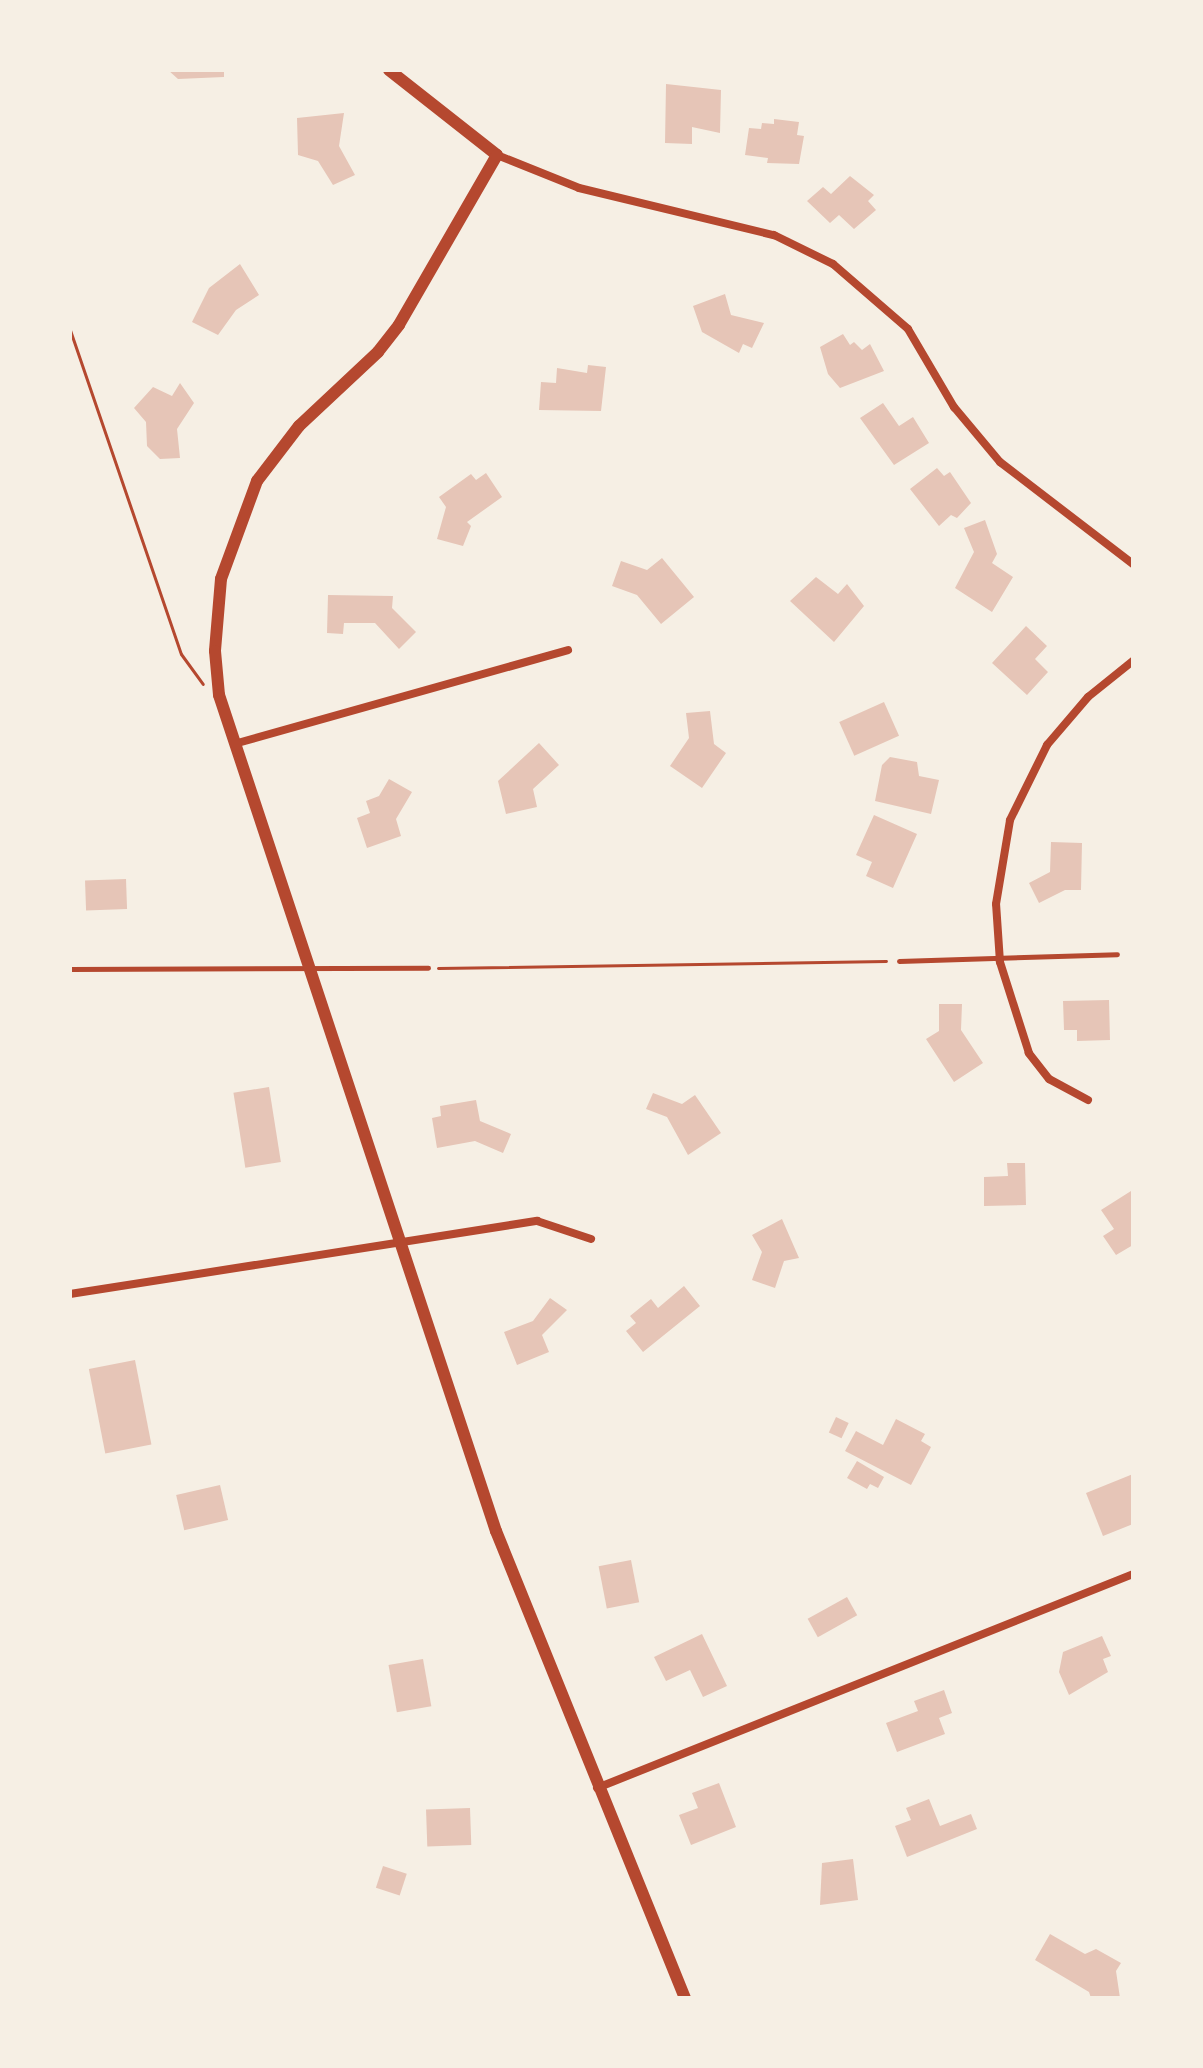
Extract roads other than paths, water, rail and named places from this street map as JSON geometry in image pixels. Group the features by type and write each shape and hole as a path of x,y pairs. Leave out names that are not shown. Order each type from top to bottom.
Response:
{"street":[{"path":"389,70 497,155 579,188 774,235 833,264 908,329 954,407 1000,462 1133,564"},
{"path":"497,155 399,325 378,352 299,426 257,481 221,579 215,651 219,695 233,745 492,1518 597,1788 685,1998"},
{"path":"233,745 568,650"},
{"path":"1088,1100 1049,1079 1029,1053 999,957 996,904 1010,820 1047,745 1088,697 1133,661"},
{"path":"70,1294 537,1221 591,1239"},
{"path":"597,1788 1133,1574"}],"lane":[{"path":"899,961 1117,954"},
{"path":"70,969 428,968"}]}
